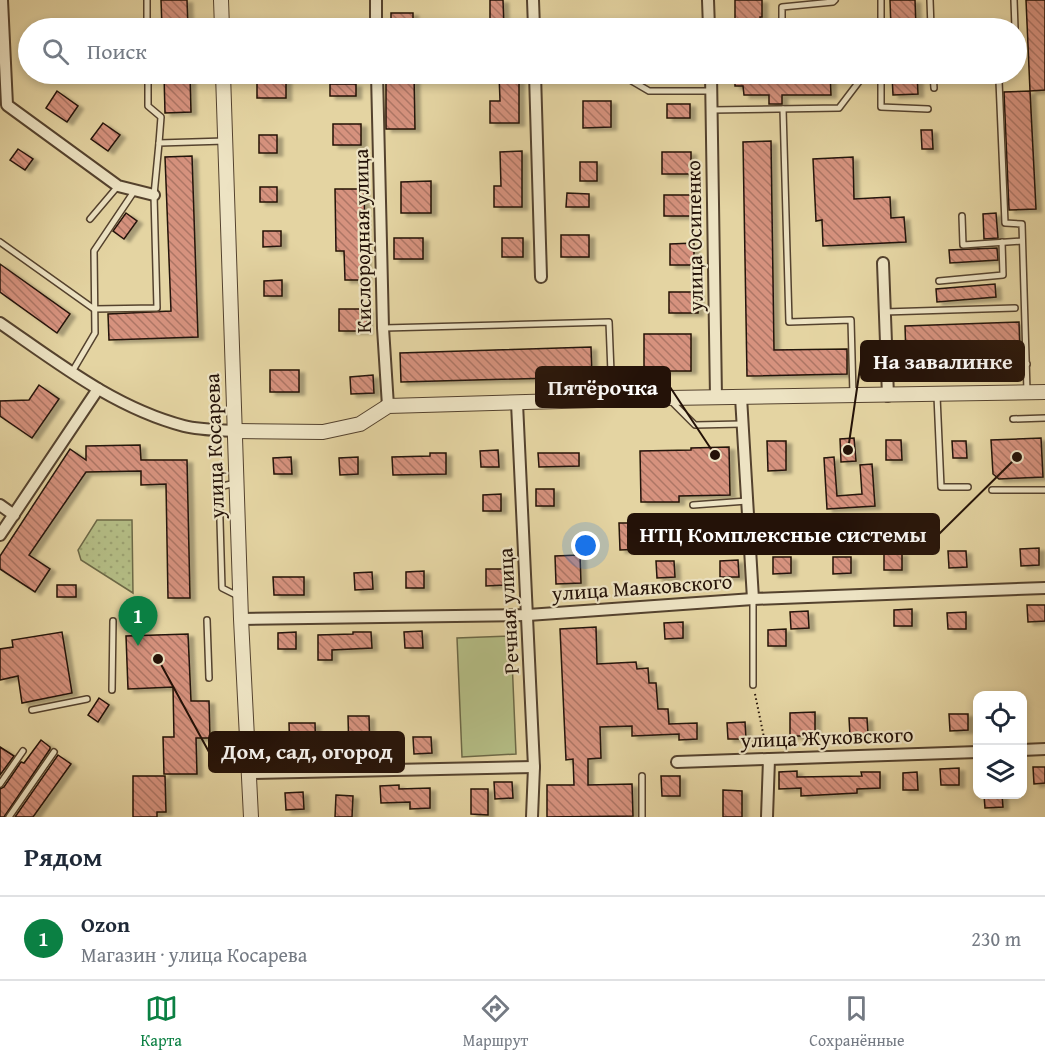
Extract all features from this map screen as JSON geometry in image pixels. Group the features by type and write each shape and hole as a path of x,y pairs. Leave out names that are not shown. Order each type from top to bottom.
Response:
{"street":[{"path":"2,0 7,105 118,186 154,195"},
{"path":"221,0 222,18"},
{"path":"376,0 376,18"},
{"path":"533,0 534,18"},
{"path":"708,0 709,18"},
{"name":"улица Косарева","path":"223,84 240,597 251,817"},
{"name":"Кислородная улица","path":"377,84 383,328 388,406"},
{"path":"535,84 541,278"},
{"name":"улица Осипенко","path":"711,84 716,397"},
{"path":"883,263 888,396"},
{"path":"0,323 98,390 132,408 186,426 235,431 323,432 360,424 388,406 668,398 853,397 1045,392"},
{"path":"0,535 98,390"},
{"path":"741,397 753,599"},
{"name":"Речная улица","path":"517,403 534,767 532,817"},
{"path":"0,505 14,515"},
{"name":"улица Маяковского","path":"241,619 528,615 753,599 1045,588"},
{"path":"1027,750 1045,749"},
{"name":"улица Жуковского","path":"677,762 973,752"},
{"path":"767,817 769,759"},
{"path":"250,773 534,767"}],"lane":[{"path":"147,0 147,18"},
{"path":"782,18 782,7 835,0"},
{"path":"881,0 881,18"},
{"path":"930,0 931,18"},
{"path":"1014,0 1015,18"},
{"path":"0,242 94,309 157,308 154,195 160,117 148,106 148,84"},
{"path":"637,84 649,91 711,91"},
{"path":"712,110 839,108 857,84"},
{"path":"881,84 880,107 927,108"},
{"path":"934,84 934,88"},
{"path":"999,84 1005,223 1022,224 1027,392"},
{"path":"783,109 789,322 851,320 853,397"},
{"path":"159,143 225,141"},
{"path":"90,219 118,186"},
{"path":"72,372 95,333 94,251 135,190"},
{"path":"962,216 963,244 1022,241"},
{"path":"939,281 1003,275 1002,242"},
{"path":"884,312 1015,308"},
{"path":"383,328 609,322 612,400"},
{"path":"887,369 1027,364"},
{"path":"936,395 941,487 968,487"},
{"path":"668,398 695,425 742,424"},
{"path":"1013,419 1045,418"},
{"path":"992,490 1045,490"},
{"path":"693,505 747,501"},
{"path":"753,599 753,685"},
{"path":"207,620 209,678"},
{"path":"112,690 113,621"},
{"path":"32,710 87,699"},
{"path":"0,784 23,751"},
{"path":"9,817 54,752"},
{"path":"642,776 642,817"}],"path":[{"path":"753,685 769,759"}],"green space":[{"path":"97,520 132,520 133,593 81,560 78,550"},
{"path":"511,636 516,754 462,757 457,638"}],"building":[{"path":"161,0 187,0 188,18 162,18"},
{"path":"490,0 503,0 504,18 490,18"},
{"path":"735,0 762,0 762,17 735,18"},
{"path":"890,0 915,0 916,18 891,18"},
{"path":"1026,0 1045,0 1045,90 1030,91"},
{"path":"391,13 413,13 413,18 391,18"},
{"path":"164,84 190,84 191,112 165,113"},
{"path":"257,84 286,84 286,98 257,98"},
{"path":"330,84 356,84 356,96 330,96"},
{"path":"386,84 414,84 415,129 386,129"},
{"path":"499,84 519,84 519,123 490,123 490,101 500,101"},
{"path":"735,84 830,84 831,95 782,95 782,104 769,104 769,95 744,95 743,86 735,86"},
{"path":"892,84 918,84 918,94 893,95"},
{"path":"57,91 78,106 67,122 46,108"},
{"path":"1030,91 1036,209 1009,210 1004,92"},
{"path":"583,101 611,101 611,127 583,128"},
{"path":"667,104 690,104 690,118 667,118"},
{"path":"103,123 120,135 108,151 91,139"},
{"path":"333,124 361,124 361,145 333,145"},
{"path":"921,130 932,130 933,149 922,149"},
{"path":"259,135 277,135 277,153 259,153"},
{"path":"771,141 774,350 847,349 847,374 747,376 743,142"},
{"path":"18,149 33,159 25,170 10,160"},
{"path":"522,151 522,207 494,207 494,186 501,186 500,152"},
{"path":"662,152 691,152 691,174 662,174"},
{"path":"192,156 198,337 109,340 108,314 171,311 165,157"},
{"path":"853,157 854,199 890,197 891,218 904,217 906,242 823,246 822,220 816,221 813,159"},
{"path":"580,162 597,162 597,181 580,181"},
{"path":"431,181 431,213 401,213 401,182"},
{"path":"260,187 277,187 277,202 260,202"},
{"path":"335,189 364,189 366,280 345,280 344,251 336,251"},
{"path":"567,193 589,194 589,207 566,207"},
{"path":"664,195 692,195 692,216 664,216"},
{"path":"126,213 137,221 124,239 113,231"},
{"path":"996,213 998,238 984,239 983,214"},
{"path":"263,231 281,231 281,246 263,247"},
{"path":"561,235 589,235 589,257 561,257"},
{"path":"394,238 423,238 423,259 394,259"},
{"path":"502,238 523,238 523,257 502,257"},
{"path":"694,243 694,265 670,265 670,244"},
{"path":"997,248 998,260 950,263 949,250"},
{"path":"0,264 70,314 57,333 0,292"},
{"path":"282,280 282,296 264,296 264,281"},
{"path":"995,284 996,297 937,302 936,289"},
{"path":"669,292 698,292 698,313 669,313"},
{"path":"339,309 367,309 367,331 339,331"},
{"path":"1019,322 1020,353 906,358 905,326"},
{"path":"644,334 691,334 691,371 644,371"},
{"path":"591,347 592,377 401,382 400,353"},
{"path":"270,370 299,370 299,392 270,392"},
{"path":"373,375 374,393 351,394 350,377"},
{"path":"39,385 59,399 32,438 0,416 0,401 29,400"},
{"path":"854,438 856,461 841,462 840,439"},
{"path":"1041,438 1043,477 999,479 993,474 991,440"},
{"path":"886,440 901,440 902,460 886,460"},
{"path":"767,441 786,441 786,470 768,471"},
{"path":"952,441 966,441 967,458 953,458"},
{"path":"140,445 141,460 187,460 190,598 168,598 166,484 141,485 141,471 86,472 29,555 50,569 35,592 0,569 0,556 70,449 86,460 86,446"},
{"path":"729,447 730,495 679,496 679,502 641,502 640,451"},
{"path":"498,450 499,467 481,467 480,451"},
{"path":"430,453 446,453 446,474 393,475 392,457 430,456"},
{"path":"538,453 579,453 579,466 539,467"},
{"path":"291,457 292,474 274,474 273,458"},
{"path":"358,457 358,474 340,475 339,458"},
{"path":"834,457 837,496 862,494 860,465 872,464 875,506 827,509 824,458"},
{"path":"536,489 554,489 554,506 536,506"},
{"path":"501,494 501,511 483,511 483,495"},
{"path":"619,523 641,523 642,549 620,550"},
{"path":"1039,548 1039,565 1021,566 1020,549"},
{"path":"948,551 966,551 967,567 949,568"},
{"path":"902,553 902,570 884,570 884,554"},
{"path":"580,555 581,583 556,584 555,556"},
{"path":"773,557 791,557 791,573 773,574"},
{"path":"833,557 851,557 851,573 833,574"},
{"path":"738,560 739,577 720,577 720,561"},
{"path":"656,561 674,561 675,577 657,578"},
{"path":"486,569 504,569 504,585 486,586"},
{"path":"424,571 424,588 406,588 406,572"},
{"path":"372,572 373,589 355,590 354,573"},
{"path":"273,577 304,577 304,595 274,595"},
{"path":"57,585 76,585 76,597 57,597"},
{"path":"1027,605 1045,605 1045,621 1028,622"},
{"path":"912,609 912,626 894,626 894,610"},
{"path":"808,611 809,628 791,629 790,612"},
{"path":"966,612 966,629 948,629 947,613"},
{"path":"683,622 683,638 665,639 664,623"},
{"path":"596,627 597,664 636,662 637,669 648,668 649,683 656,683 658,709 668,709 669,724 697,723 697,739 679,740 679,734 632,736 632,726 600,727 601,758 588,759 588,785 632,784 633,816 547,817 547,785 574,785 573,759 566,760 560,629"},
{"path":"786,629 786,646 768,646 768,630"},
{"path":"422,631 423,648 405,648 404,632"},
{"path":"62,632 72,693 22,703 18,676 0,680 0,649 13,647 12,640"},
{"path":"296,632 296,649 278,649 278,633"},
{"path":"353,632 371,632 372,648 332,650 332,660 318,660 318,635 353,634"},
{"path":"188,634 191,701 209,701 210,738 196,738 197,774 164,774 163,737 174,737 173,687 128,689 126,636"},
{"path":"99,698 109,705 98,722 88,715"},
{"path":"815,712 815,736 790,736 790,713"},
{"path":"949,714 968,714 968,730 950,731"},
{"path":"348,716 369,716 370,753 349,754"},
{"path":"849,718 867,718 868,734 850,735"},
{"path":"745,722 746,739 728,739 727,723"},
{"path":"289,723 315,723 316,759 290,760"},
{"path":"413,737 431,737 432,753 414,754"},
{"path":"41,740 50,749 4,817 0,817 0,789"},
{"path":"0,747 14,756 0,775"},
{"path":"58,755 71,764 33,817 15,817"},
{"path":"1033,767 1045,767 1045,783 1034,784"},
{"path":"959,768 959,785 941,785 940,769"},
{"path":"797,771 797,777 862,776 861,772 880,772 880,788 857,789 857,793 801,796 801,788 779,789 779,772"},
{"path":"917,772 918,790 903,790 903,773"},
{"path":"133,776 165,776 166,812 157,812 157,817 133,817"},
{"path":"661,776 680,776 680,796 662,796"},
{"path":"494,782 512,782 513,798 495,799"},
{"path":"399,785 399,789 430,788 430,808 410,809 410,802 381,803 380,786"},
{"path":"471,789 488,789 488,815 471,814"},
{"path":"723,790 742,791 742,817 723,817"},
{"path":"303,792 304,809 286,810 285,793"},
{"path":"336,795 353,796 352,817 335,817"},
{"path":"984,799 1002,799 1003,807 985,808"}],"place":[{"name":"На завалинке","path":"848,450"},
{"name":"Пятёрочка","path":"715,455"},
{"name":"НТЦ Комплексные системы","path":"1017,457"},
{"name":"Ozon","path":"138,646"},
{"name":"Дом, сад, огород","path":"158,659"}]}
